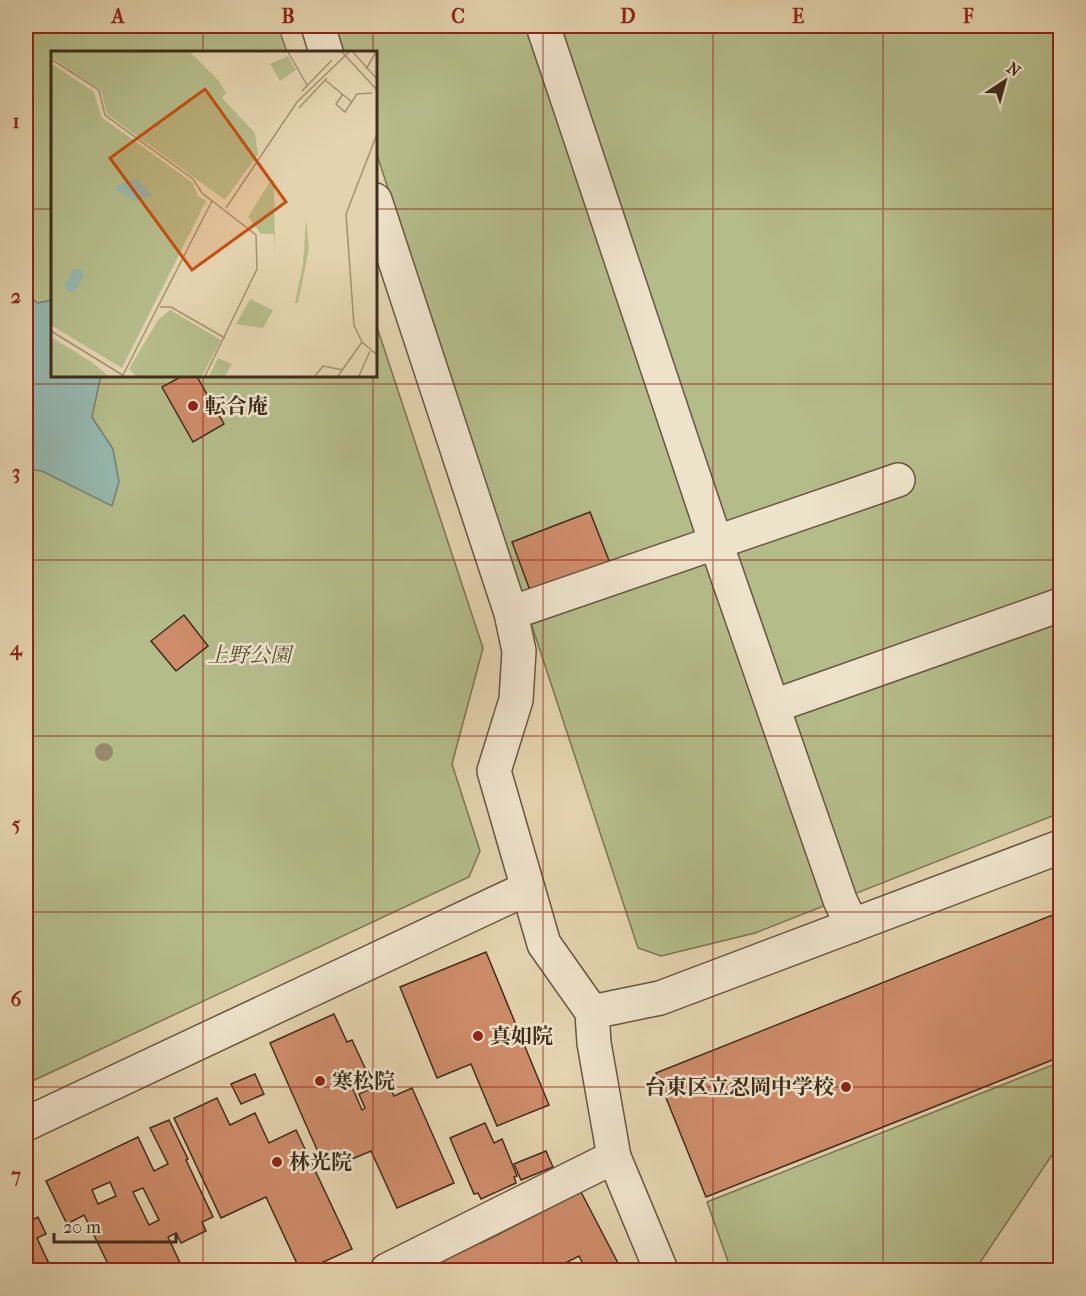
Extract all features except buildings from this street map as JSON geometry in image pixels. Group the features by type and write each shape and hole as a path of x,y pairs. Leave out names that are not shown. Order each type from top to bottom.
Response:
{"street":[{"path":"318,26 326,51"},
{"path":"543,26 716,543 840,900 852,926"},
{"path":"376,203 511,613 519,651 516,700 494,771 544,944 592,1012 594,1043 614,1157 661,1270"},
{"path":"511,613 898,480"},
{"path":"774,706 1060,605"},
{"path":"592,1012 660,998 1060,848"},
{"path":"26,1124 528,888"},
{"path":"387,1270 614,1157"}],"green space":[{"name":"上野公園","path":"26,26 278,26 287,51 51,51 51,376 376,376 376,324 483,648 452,764 480,851 469,877 26,1084"},
{"path":"334,26 1060,26 1060,813 755,933 661,956 638,948 376,152 376,51 343,51"},
{"path":"1060,1062 1060,1143 975,1270 731,1270 707,1202"}],"water":[{"path":"26,294 38,303 51,300 51,376 101,376 92,417 113,449 119,482 112,506 42,471 26,469"}],"place":[{"name":"転合庵","path":"193,406"},
{"name":"真如院","path":"478,1036"},
{"name":"寒松院","path":"320,1081"},
{"name":"台東区立忍岡中学校","path":"846,1087"},
{"name":"林光院","path":"277,1162"}]}
